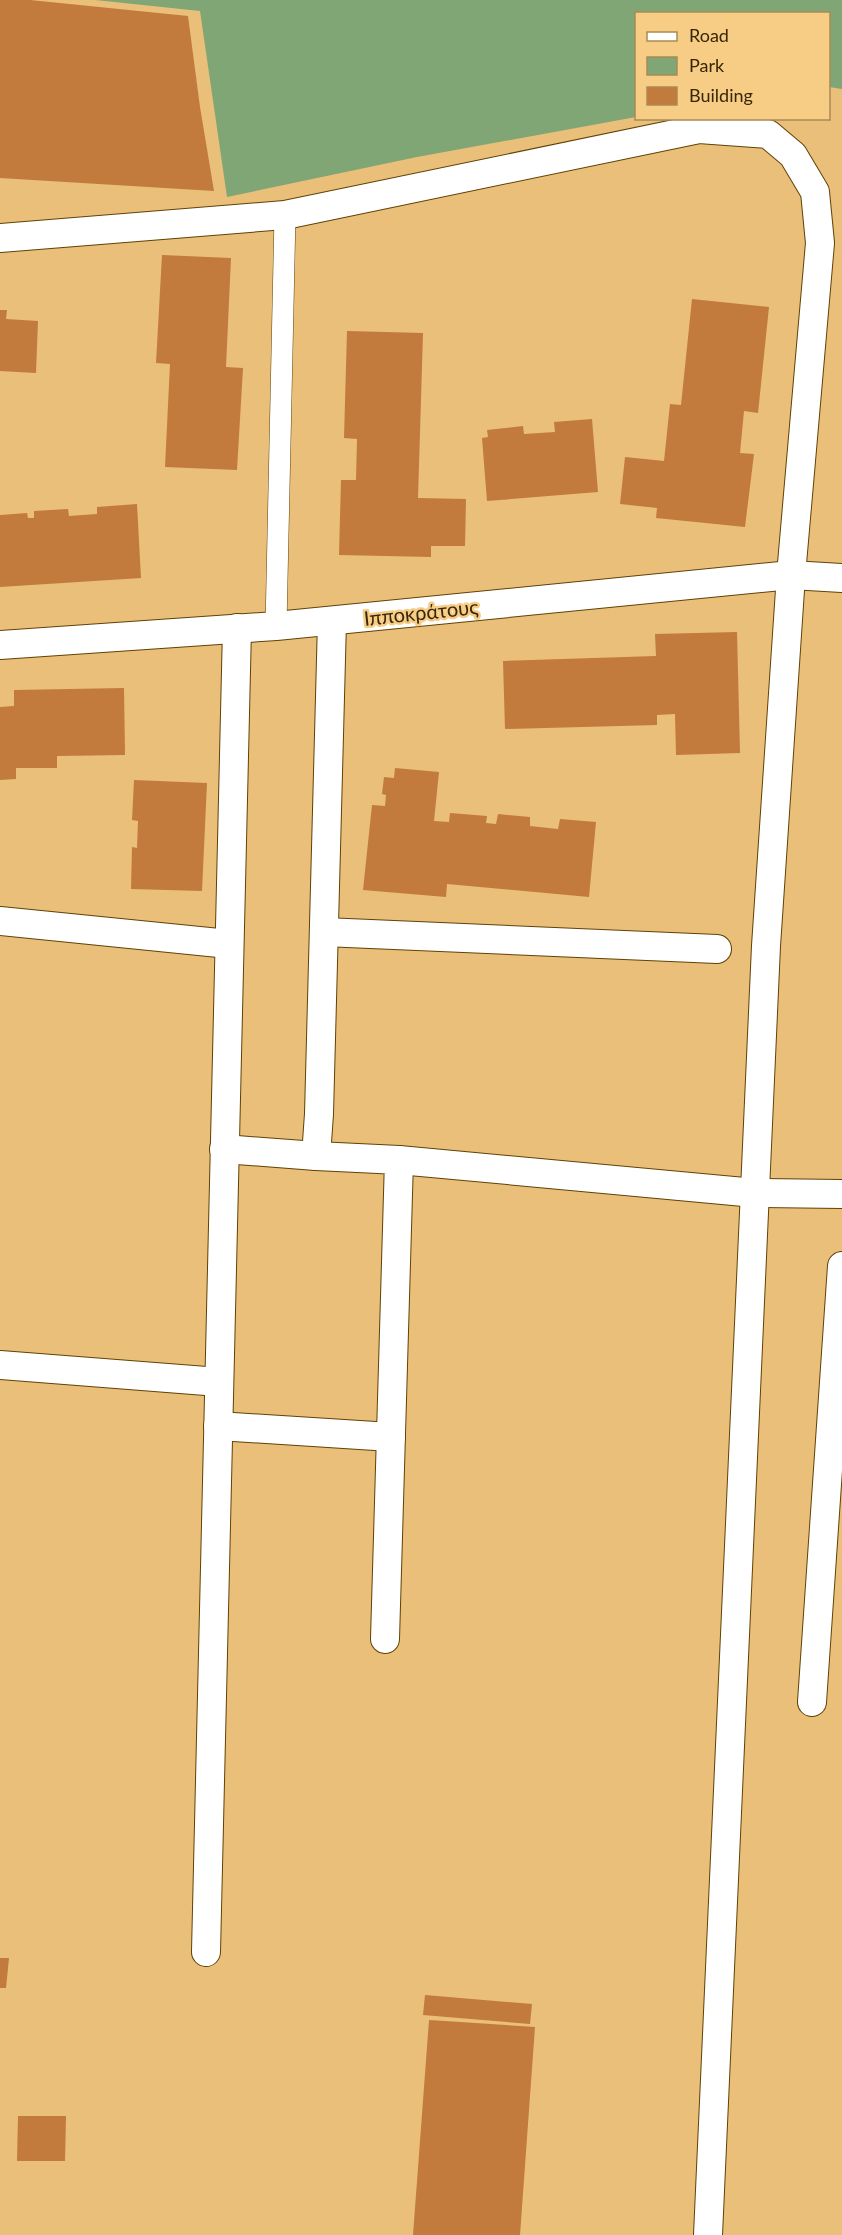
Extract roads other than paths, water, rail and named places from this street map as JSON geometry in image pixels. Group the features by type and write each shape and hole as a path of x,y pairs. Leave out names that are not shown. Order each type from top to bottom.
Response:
{"street":[{"path":"0,238 285,215 699,129 768,134 793,155 815,192 819,243 791,575 766,946 708,2235"},
{"path":"276,626 285,215"},
{"name":"Ιπποκράτους","path":"0,645 276,626 791,575 842,578"},
{"path":"316,1156 320,1114 332,621"},
{"path":"206,1952 237,628"},
{"path":"0,921 229,944"},
{"path":"324,932 717,949"},
{"path":"224,1149 399,1160 755,1192 842,1194"},
{"path":"385,1639 399,1160"},
{"path":"812,1702 836,1447 842,1266"},
{"path":"0,1365 219,1382"},
{"path":"218,1426 391,1437"}]}
